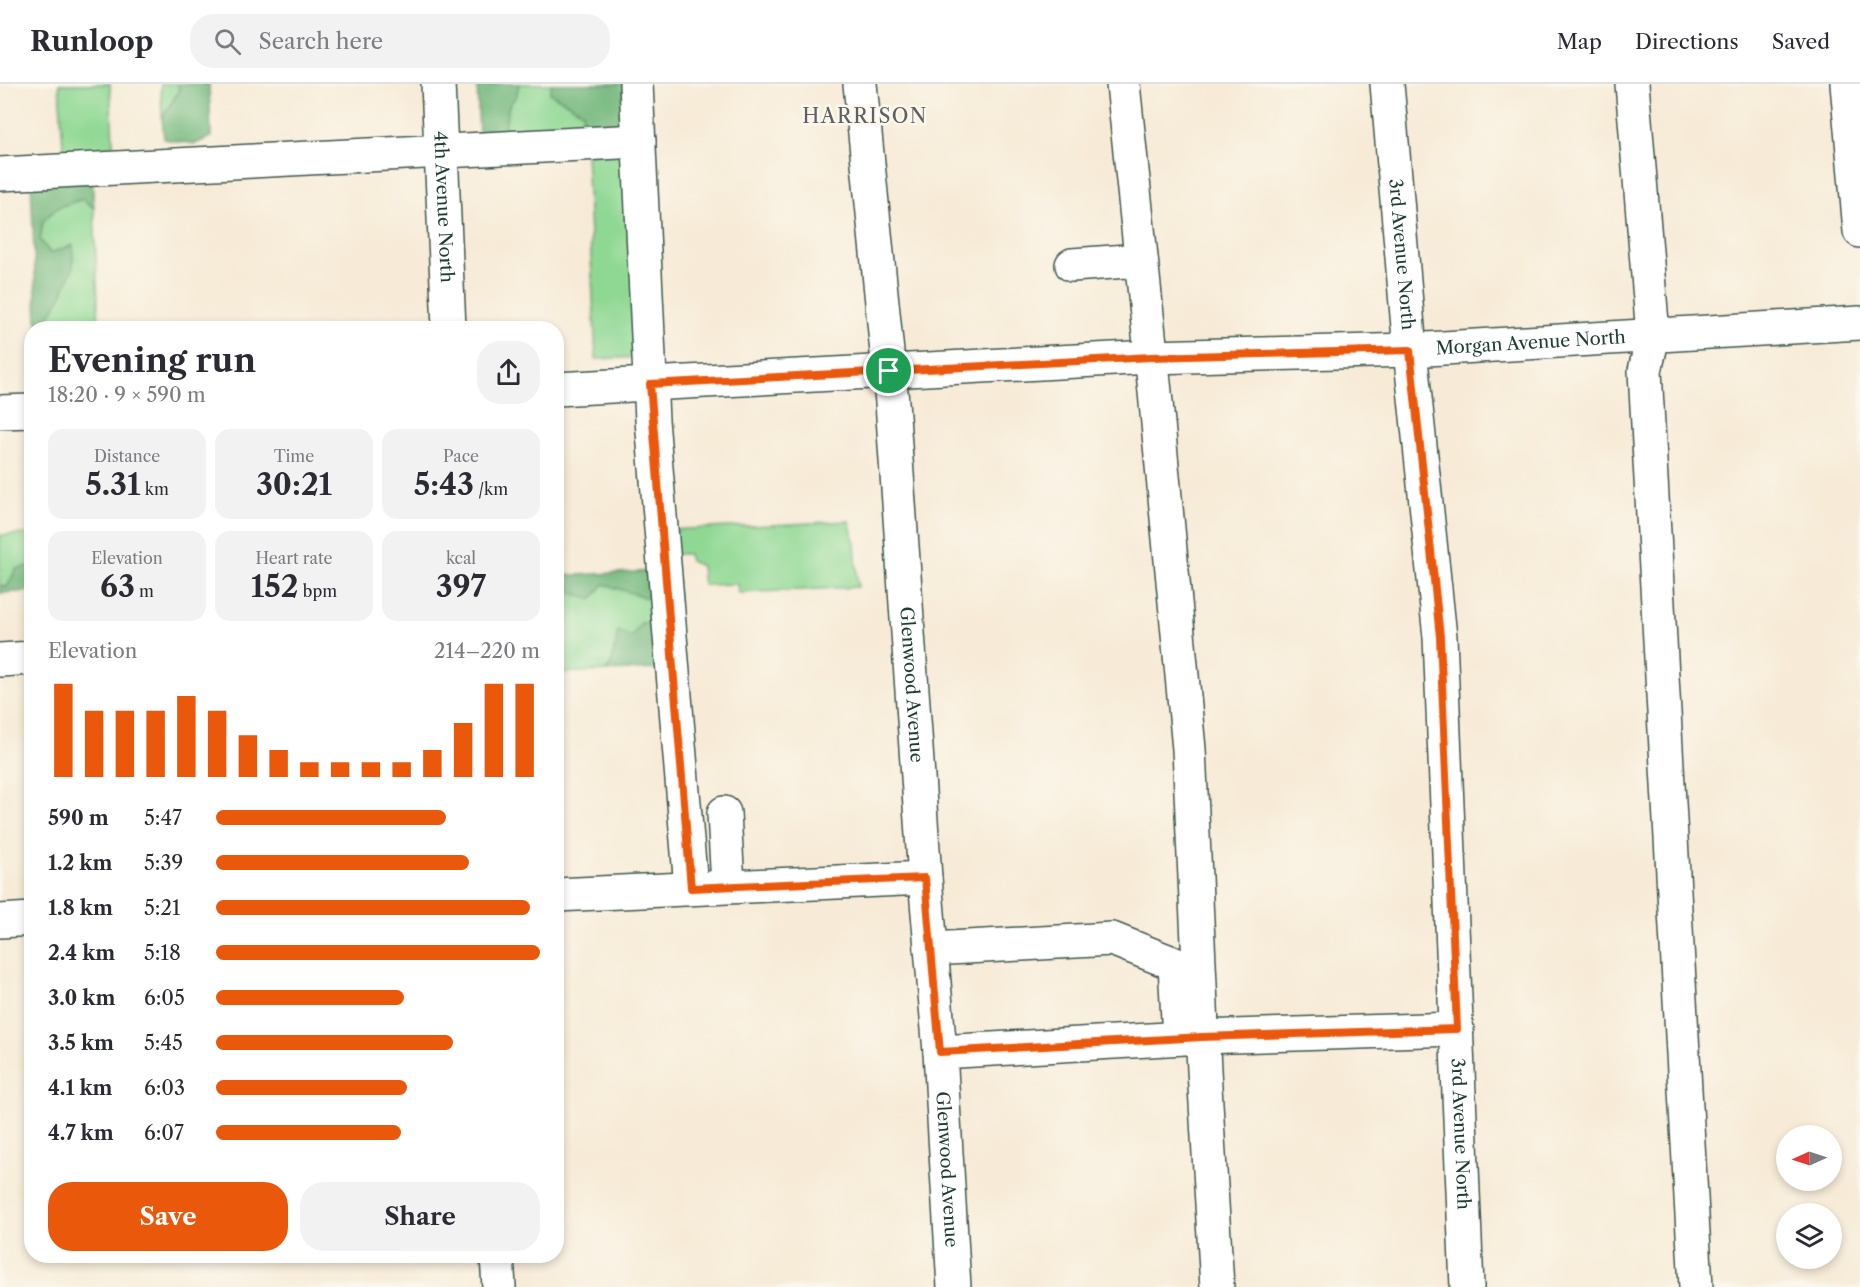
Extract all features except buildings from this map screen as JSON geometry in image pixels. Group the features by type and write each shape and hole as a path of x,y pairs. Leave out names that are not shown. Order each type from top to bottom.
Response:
{"street":[{"name":"4th Avenue North","path":"438,84 449,321"},
{"path":"636,84 650,384 691,888"},
{"name":"Glenwood Avenue","path":"860,84 889,371 925,878 940,1052 954,1287"},
{"path":"1123,84 1188,749 1190,1038"},
{"name":"3rd Avenue North","path":"1387,84 1410,350 1440,637 1467,1287"},
{"path":"1632,84 1653,334 1645,371 1696,1287"},
{"path":"1847,84 1860,231"},
{"path":"0,174 639,141"},
{"path":"1072,265 1141,260"},
{"name":"Morgan Avenue North","path":"564,389 1151,357 1410,350 1860,323"},
{"path":"0,412 24,411"},
{"path":"0,660 24,658"},
{"path":"724,813 728,886"},
{"path":"564,895 925,878"},
{"path":"0,921 24,920"},
{"path":"931,949 1112,939 1175,964 1190,1038 1217,1287"},
{"path":"940,1052 1190,1038 1457,1029"},
{"path":"497,1263 499,1287"}],"green space":[{"path":"59,84 110,84 114,160 64,163"},
{"path":"161,84 178,84 179,91 162,118"},
{"path":"178,84 209,84 211,137 195,144 164,139 162,118 179,91"},
{"path":"477,84 519,84 516,97 509,105 504,131 495,140 479,140"},
{"path":"519,84 552,84 550,93 583,112 580,136 495,140 504,131 509,105 516,97"},
{"path":"552,84 629,84 631,126 580,136 583,112 550,93"},
{"path":"622,152 628,160 643,357 596,359 586,154"},
{"path":"92,177 94,208 83,199 58,207 43,221 40,240 50,253 73,245 73,268 62,295 49,317 39,321 37,321 31,182"},
{"path":"83,199 94,208 99,321 39,321 49,317 50,253 40,240 43,221 58,207"},
{"path":"849,521 855,544 858,587 738,593 737,584 703,585 701,566 690,561 688,554 674,554 669,530"},
{"path":"24,534 24,572 7,588 0,585 0,535"},
{"path":"24,567 24,591 0,593 0,585 7,587 16,569"},
{"path":"654,571 655,588 647,598 604,584 592,599 564,591 564,576"},
{"path":"604,584 647,598 655,588 658,623 613,649 612,663 606,671 564,673 564,591"},
{"path":"641,623 658,623 661,669 606,671 612,663 618,631 632,637"}],"district":[{"name":"HARRISON","path":"865,116"}],"route":[{"path":"1410,350 1440,637 1457,1029 1202,1037 940,1052 925,878 691,888 651,420 650,384 889,371 1151,357 1410,350"}]}
